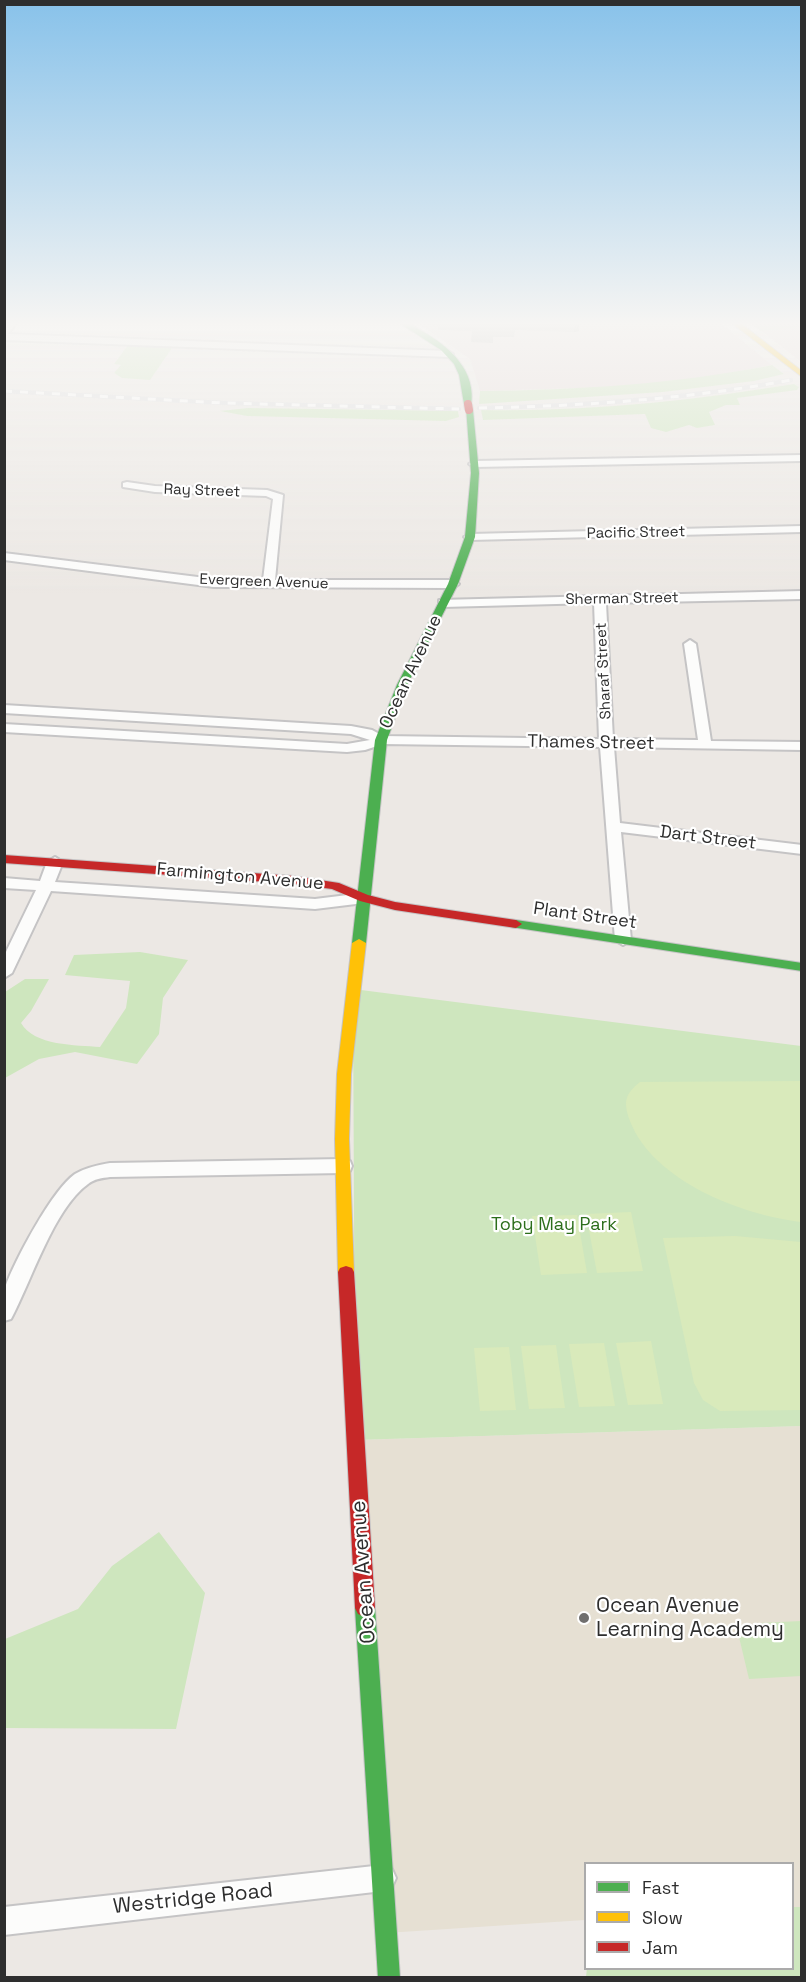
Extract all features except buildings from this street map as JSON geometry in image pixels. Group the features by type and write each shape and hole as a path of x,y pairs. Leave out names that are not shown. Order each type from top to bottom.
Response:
{"main road":[{"name":"Ocean Avenue","path":"389,1977 347,1322 343,1166 344,1074 381,740 394,702 453,584 470,537 474,506 474,464 470,413"},
{"name":"Farmington Avenue","path":"4,859 304,881 336,886 364,898"},
{"name":"Plant Street","path":"364,898 395,906 801,967"}],"street":[{"path":"474,464 801,458"},
{"name":"Ray Street","path":"127,485 276,495 280,502 269,583"},
{"name":"Pacific Street","path":"470,537 801,529"},
{"name":"Evergreen Avenue","path":"4,556 214,583 453,584"},
{"name":"Sherman Street","path":"443,603 801,595"},
{"name":"Sharaf Street","path":"600,600 623,940"},
{"path":"690,644 705,745"},
{"name":"Thames Street","path":"4,709 351,730 367,733 381,740"},
{"path":"150,737 159,718"},
{"name":"Thames Street","path":"4,728 347,748 365,746 381,740 801,746"},
{"name":"Dart Street","path":"614,827 801,850"},
{"path":"4,973 55,862"},
{"name":"Farmington Avenue","path":"4,884 315,904 364,898"},
{"path":"4,1313 31,1255 67,1193 81,1179 93,1173 110,1170 343,1166"},
{"name":"Westridge Road","path":"4,1920 382,1878"}],"shaded area":[{"name":"Ocean Avenue Learning Academy","path":"801,1426 801,1907 794,1907 794,1862 584,1862 584,1920 386,1933 355,1440"}],"green space":[{"path":"233,413 458,413 459,417 446,421 247,416"},
{"path":"482,413 710,413 715,425 697,428 689,425 666,432 651,428 645,414 483,420"},
{"path":"140,952 188,960 163,998 159,1034 137,1064 75,1052 39,1059 5,1078 5,992 25,979 49,979 31,1011 21,1023 27,1031 56,1043 100,1047 126,1008 130,981 65,975 74,955"},
{"name":"Toby May Park","path":"353,989 801,1046 801,1426 355,1440"},
{"path":"801,1081 801,1222 753,1212 727,1203 679,1177 658,1161 642,1142 626,1109 628,1095 640,1082"},
{"path":"631,1212 643,1271 597,1273 586,1214"},
{"path":"577,1215 587,1273 541,1275 532,1216"},
{"path":"735,1236 801,1242 801,1410 720,1411 703,1400 694,1383 663,1238"},
{"path":"651,1341 663,1404 628,1405 616,1343"},
{"path":"604,1343 615,1406 579,1407 569,1344"},
{"path":"556,1345 565,1408 529,1409 521,1346"},
{"path":"509,1347 516,1410 480,1411 474,1348"},
{"path":"159,1532 205,1593 176,1729 5,1728 5,1639 78,1609 112,1566"},
{"path":"801,1621 801,1676 749,1679 739,1637 762,1635 759,1623"},
{"path":"794,1907 801,1907 801,1977 586,1977 587,1970 794,1970"}],"traffic: fast":[{"path":"359,943 381,740 402,685 453,584 470,537 475,473 469,413"},
{"path":"516,924 802,967"},
{"path":"365,1608 389,1978"}],"traffic: slow":[{"path":"346,1272 342,1139 344,1074 359,943"}],"traffic: jam":[{"path":"4,859 294,880 335,886 364,898 395,906 516,924"},
{"path":"346,1272 365,1608"}],"place":[{"name":"Ocean Avenue Learning Academy","path":"584,1618"}]}
